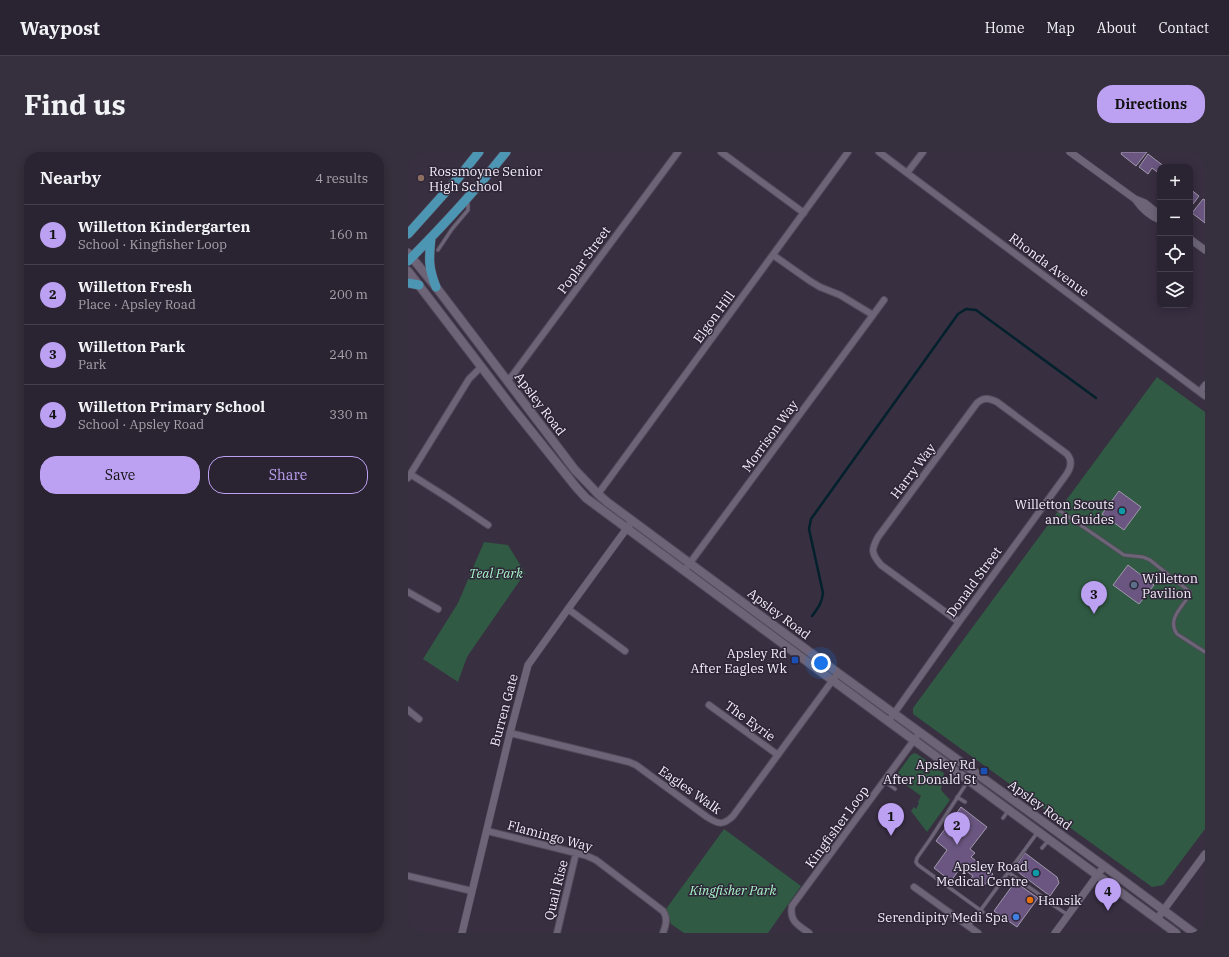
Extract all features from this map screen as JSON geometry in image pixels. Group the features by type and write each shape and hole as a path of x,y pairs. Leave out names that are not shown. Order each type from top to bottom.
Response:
{"main road":[{"path":"408,234 480,152"},
{"path":"409,257 431,238 506,152"},
{"path":"431,238 429,261 432,277 436,287"},
{"name":"Apsley Road","path":"409,257 436,287 575,470 598,494 632,522 1194,933"},
{"name":"Apsley Road","path":"408,271 481,367 576,487 597,507 1176,933"},
{"path":"408,283 419,285"}],"street":[{"name":"Poplar Street","path":"507,380 512,376 678,152"},
{"path":"721,152 804,213"},
{"name":"Elgon Hill","path":"598,494 848,152"},
{"name":"Rhonda Avenue","path":"879,152 1202,394"},
{"path":"907,173 922,152"},
{"path":"1070,152 1135,199 1145,203 1157,213"},
{"path":"1135,199 1142,208 1153,218 1157,219"},
{"path":"1193,242 1205,250"},
{"path":"773,255 820,287 840,294 873,315"},
{"name":"Morrison Way","path":"684,571 884,300"},
{"path":"481,367 469,379 409,476 448,498 488,525"},
{"path":"1202,394 1205,385"},
{"name":"Harry Way","path":"959,622 881,565 874,557 873,546 878,537 977,403 985,398 992,399 997,402 1067,454"},
{"name":"Donald Street","path":"888,722 1069,470 1071,461 1067,454"},
{"name":"Burren Gate","path":"462,933 510,733 528,665 632,522"},
{"path":"408,592 438,609"},
{"path":"568,609 625,651"},
{"name":"Eagles Walk","path":"510,733 628,762 636,766 714,822 720,824 728,821 733,816 838,673"},
{"name":"The Eyrie","path":"709,705 778,755"},
{"path":"408,710 419,719"},
{"name":"Kingfisher Loop","path":"809,933 797,925 792,919 792,906 920,732"},
{"name":"Flamingo Way","path":"486,831 576,852 596,860 666,914 666,922 662,933"},
{"name":"Quail Rise","path":"557,933 576,852"},
{"path":"1158,919 1205,854"},
{"path":"1055,933 1104,866"},
{"path":"408,876 472,891"},
{"path":"914,887 978,933"}],"lane":[{"path":"438,250 452,229 468,210 468,204 464,201"},
{"path":"1047,502 1124,555 1150,560 1190,592 1174,619 1174,630 1177,634 1205,652"},
{"path":"968,780 917,858 916,862 918,865 982,911"},
{"path":"884,781 895,789"},
{"path":"957,797 965,802"},
{"path":"1003,818 1009,810"},
{"path":"969,926 982,911 1013,863 1038,831"},
{"path":"1042,848 1049,839"},
{"path":"1008,872 1047,900"},
{"path":"1053,905 1068,915"}],"green space":[{"path":"1157,377 1205,412 1205,829 1163,885 1152,887 913,714 913,708"},
{"name":"Teal Park","path":"484,542 508,545 525,573 467,657 458,682 423,659 458,603"},
{"path":"914,753 944,773 941,790 950,800 927,832 911,811 914,807 916,809 921,796 895,777 910,756"},
{"name":"Kingfisher Park","path":"724,829 801,886 768,933 684,933 671,924 666,909"}],"building":[{"path":"1122,152 1147,152 1136,166 1121,154"},
{"path":"1148,154 1161,164 1157,164 1157,172 1152,168 1148,174 1139,167"},
{"path":"1193,191 1199,196 1193,204"},
{"path":"1203,199 1205,200 1205,223 1193,214"},
{"name":"Willetton Scouts and Guides","path":"1119,491 1141,507 1124,530 1102,514"},
{"name":"Willetton Pavilion","path":"1128,565 1154,585 1139,604 1113,585"},
{"path":"961,807 987,827 970,849 975,853 971,857 993,874 983,887 971,878 973,876 961,867 951,881 934,868 947,850 936,841"},
{"name":"Apsley Road Medical Centre","path":"1025,853 1057,877 1059,883 1050,896 1014,869"},
{"path":"1015,882 1038,898 1017,927 994,911"}],"waterway":[{"path":"812,616 821,603 823,593 809,529 811,519 958,314 966,309 976,310 1096,398"}],"place":[{"name":"Rossmoyne Senior High School","path":"421,178"},
{"name":"Willetton Scouts and Guides","path":"1122,511"},
{"name":"Willetton Pavilion","path":"1134,585"},
{"name":"Willetton Park","path":"1094,614"},
{"name":"Apsley Rd After Eagles Wk","path":"795,660"},
{"name":"Apsley Rd After Donald St","path":"984,771"},
{"name":"Willetton Kindergarten","path":"891,836"},
{"name":"Willetton Fresh","path":"957,845"},
{"name":"Apsley Road Medical Centre","path":"1036,873"},
{"name":"Hansik","path":"1030,900"},
{"name":"Willetton Primary School","path":"1108,911"},
{"name":"Serendipity Medi Spa","path":"1016,917"}]}
